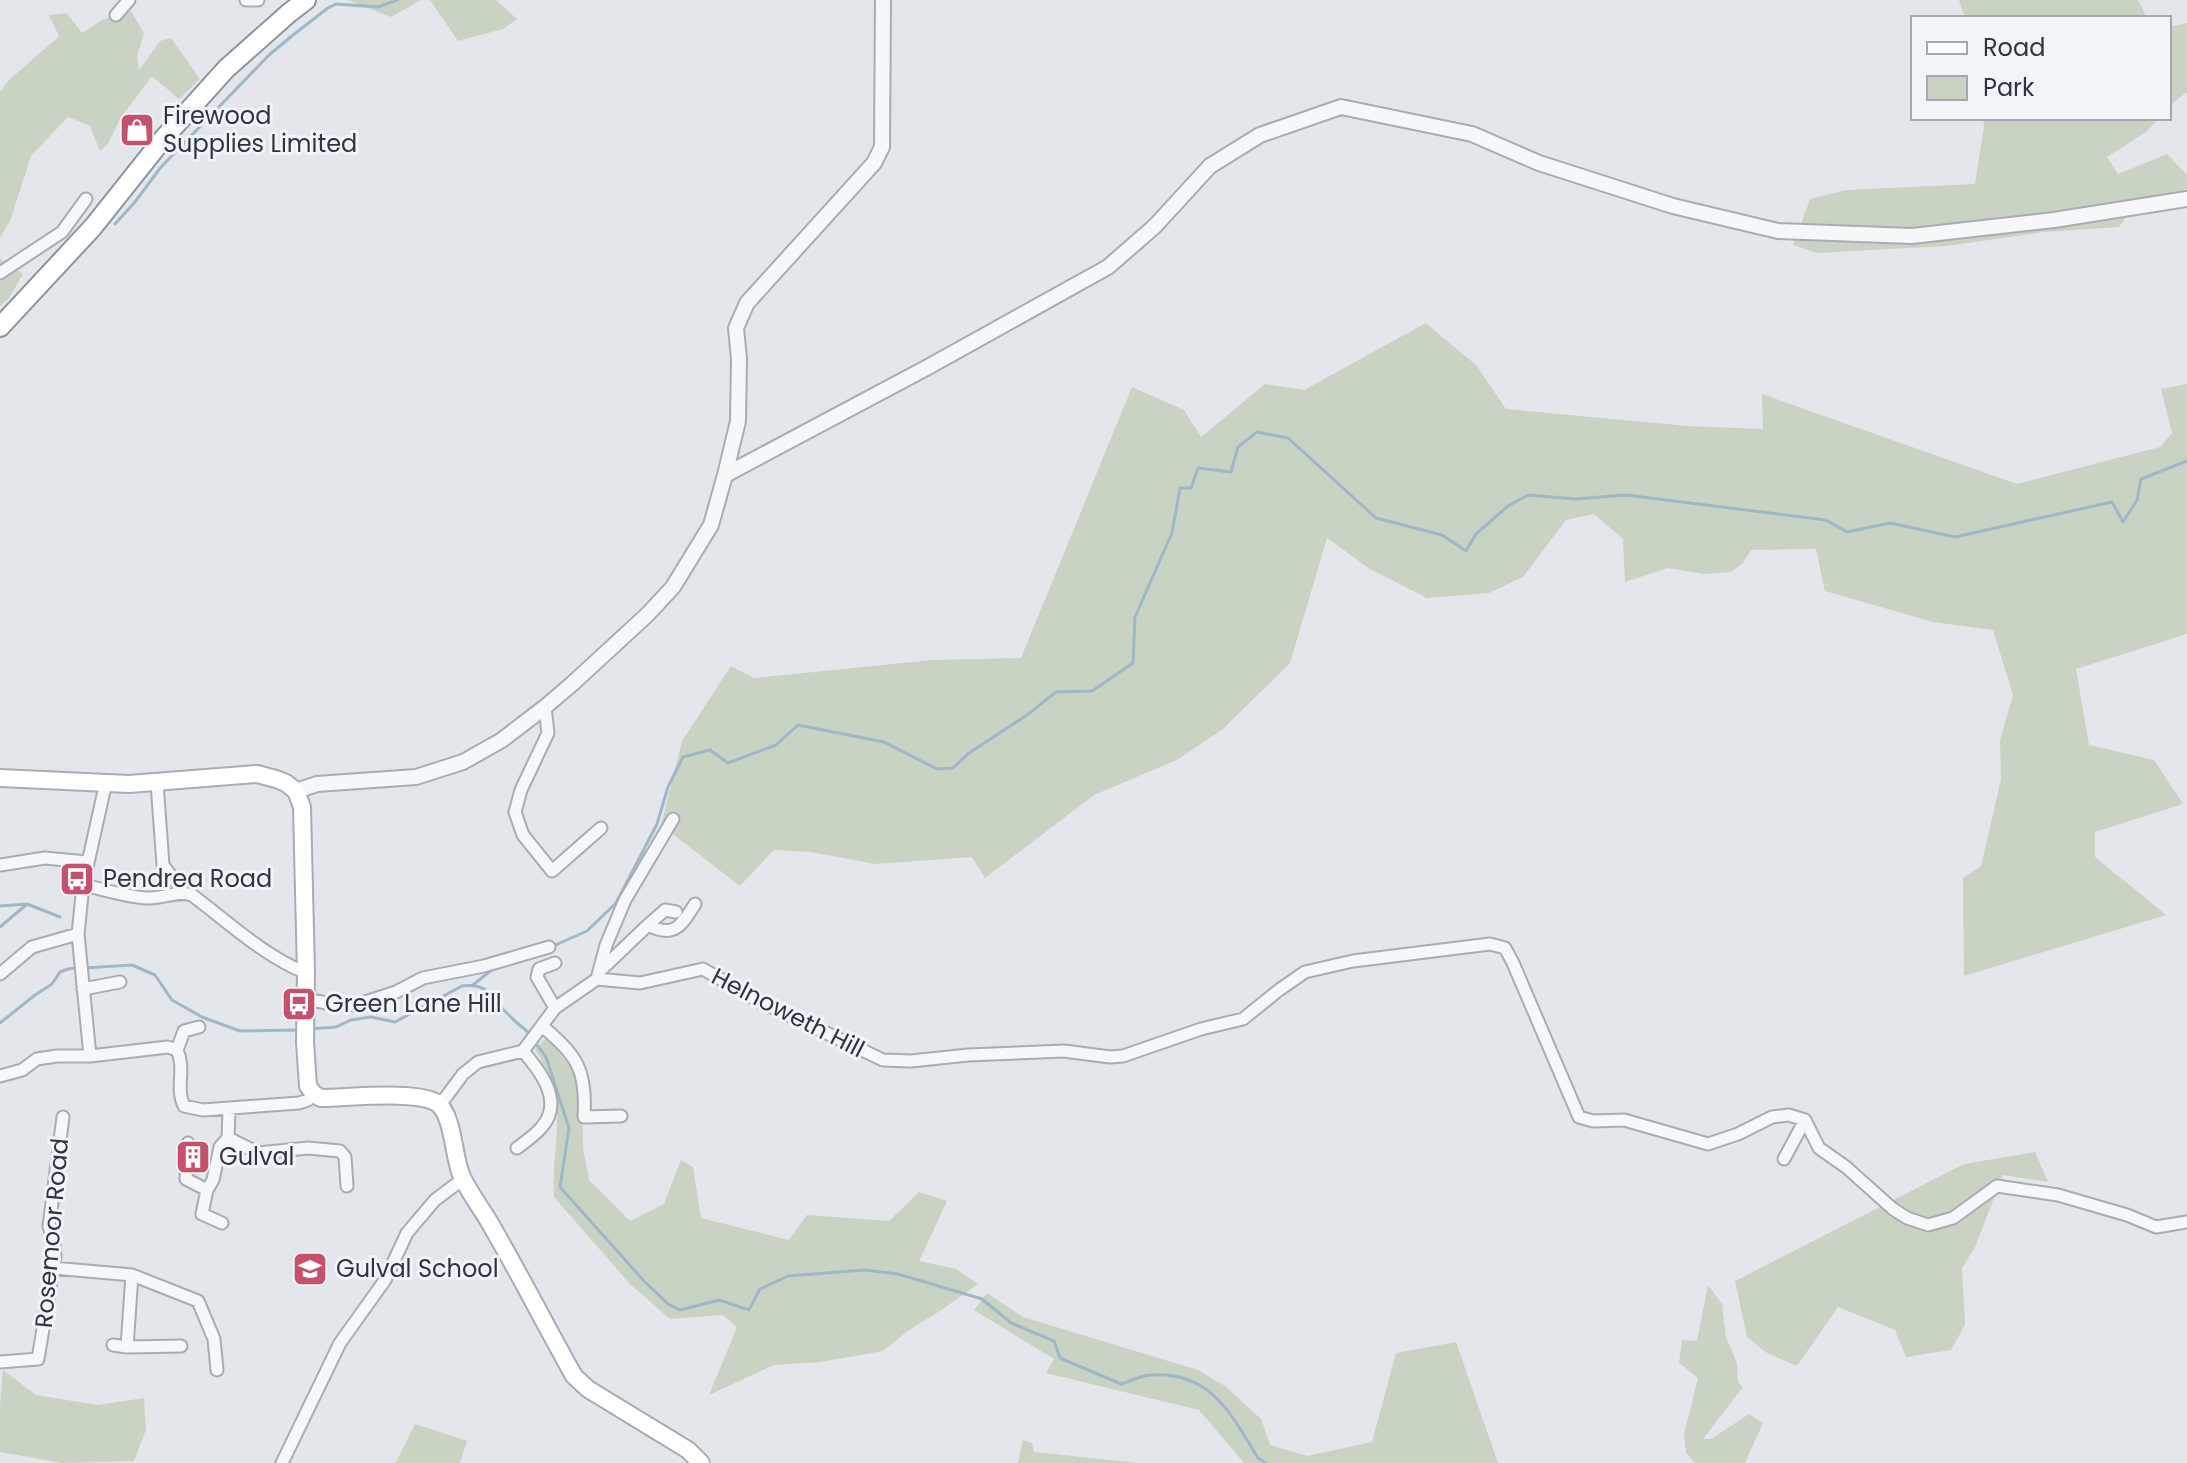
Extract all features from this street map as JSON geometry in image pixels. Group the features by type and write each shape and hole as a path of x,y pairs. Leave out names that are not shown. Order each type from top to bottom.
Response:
{"highway":[{"path":"0,327 93,227 163,139 226,69 306,0"}],"main road":[{"path":"0,778 157,783 257,774 276,779 296,791 302,807 304,840 308,1086 321,1098 411,1097 428,1098 440,1105 447,1116 463,1179 490,1222 574,1376 588,1389 688,1450 701,1463"}],"street":[{"path":"116,15 129,0"},
{"path":"246,0 258,0"},
{"path":"296,791 317,784 416,777 463,762 502,740 545,707 611,649 673,587 711,525 725,475 738,421 736,328 747,303 874,163 882,147 883,0"},
{"path":"725,475 1108,267 1155,226 1210,166 1260,135 1341,107 1472,134 1539,163 1673,206 1778,231 1912,236 2054,220 2187,199"},
{"path":"0,273 62,232 86,199"},
{"path":"545,707 548,733 521,790 515,812 523,835 552,871 601,828"},
{"path":"90,1056 78,934 87,862 106,782"},
{"path":"157,783 163,865 183,892"},
{"path":"599,974 606,945 625,900 673,819"},
{"path":"0,865 45,858 87,862"},
{"path":"83,885 146,898 183,892 192,895 278,959 306,973"},
{"path":"648,925 673,930 681,926 695,904"},
{"path":"440,1105 463,1074 478,1062 524,1049 555,1008 599,974 665,910 676,912"},
{"path":"0,974 32,947 78,934"},
{"name":"Helnoweth Hill","path":"599,974 640,983 703,969 755,999 883,1060 1064,1051 1110,1057 1123,1056 1201,1029 1243,1019 1305,972 1353,961 1490,944 1505,948 1513,963 1579,1117 1593,1121 1624,1120 1708,1144 1738,1134 1772,1117 1789,1115 1805,1120"},
{"path":"305,999 356,1005 396,992 423,978 484,966 549,947"},
{"path":"555,963 539,969 537,977 555,1008"},
{"path":"83,989 120,982"},
{"path":"177,1050 184,1031 199,1027"},
{"path":"539,1030 568,1049 581,1071 585,1095 584,1117 621,1116"},
{"path":"0,1076 22,1070 37,1059 168,1047 177,1050 182,1060 180,1098 184,1106 229,1110 299,1103 314,1094"},
{"path":"517,1148 543,1126 551,1111 548,1086 524,1049"},
{"path":"222,1223 202,1214 220,1147 228,1138 229,1110"},
{"name":"Rosemoor Road","path":"0,1362 38,1359 53,1268 54,1242 49,1226 63,1117"},
{"path":"1784,1159 1805,1120"},
{"path":"1805,1120 1819,1148 1846,1167 1893,1209 1928,1225 1953,1218 1997,1186 2058,1195 2127,1215 2156,1227 2187,1222"},
{"path":"228,1138 258,1153 308,1148 340,1151 345,1157 347,1186"},
{"path":"188,1143 186,1179 207,1190"},
{"path":"282,1463 340,1343 385,1280 407,1233 435,1200 463,1179"},
{"path":"53,1268 132,1275 198,1301 214,1339 217,1370"},
{"path":"127,1347 132,1275"},
{"path":"113,1345 181,1346"}],"green space":[{"path":"348,0 421,0 391,17"},
{"path":"430,0 496,0 517,19 503,29 458,41"},
{"path":"1959,0 2138,0 2146,16 1964,16"},
{"path":"131,11 144,33 137,56 139,70 160,41 171,38 200,79 179,99 152,76 120,119 108,144 100,151 90,126 68,117 31,156 10,221 0,238 0,92 8,81 59,36 49,15 67,13 82,33 102,20"},
{"path":"2187,23 2187,92 2171,104 2171,27"},
{"path":"1983,120 2157,120 2146,132 2107,157 2118,174 2167,154 2187,175 2187,189 2134,205 2119,227 2044,232 1947,246 1817,253 1793,245 1810,199 1846,190 1975,184"},
{"path":"0,259 23,274 9,298 0,306"},
{"path":"1426,323 1476,365 1506,409 1688,426 1763,429 1762,394 2017,484 2160,447 2172,433 2161,389 2187,384 2187,634 2076,669 2089,745 2154,760 2183,804 2095,832 2095,857 2166,915 1964,976 1963,878 1981,866 2001,779 2000,740 2013,695 1993,630 1933,622 1825,591 1816,549 1751,550 1743,563 1731,572 1704,574 1668,568 1625,582 1623,539 1594,514 1566,520 1523,577 1489,593 1427,598 1370,569 1327,538 1290,663 1223,729 1177,760 1094,795 985,878 972,857 875,864 811,852 774,850 740,886 661,825 682,741 731,666 754,678 932,660 1021,658 1132,387 1184,410 1201,437 1265,384 1304,390"},
{"path":"547,1037 570,1066 582,1093 583,1148 589,1180 630,1221 664,1204 681,1160 693,1167 701,1218 789,1240 807,1215 889,1221 919,1192 947,1201 919,1261 956,1269 978,1284 883,1351 820,1362 774,1365 709,1395 737,1327 723,1315 670,1319 630,1284 554,1197 555,1102 548,1075 535,1049"},
{"path":"2035,1152 2048,1182 2003,1175 1975,1247 1962,1268 1965,1325 1951,1350 1906,1357 1895,1330 1838,1307 1797,1366 1765,1352 1747,1337 1735,1281 1964,1164"},
{"path":"1708,1285 1722,1304 1726,1337 1737,1363 1738,1382 1743,1387 1703,1439 1711,1439 1749,1414 1763,1423 1745,1463 1695,1463 1686,1453 1684,1434 1698,1378 1679,1363 1682,1340 1697,1341"},
{"path":"987,1293 1023,1317 1198,1370 1225,1386 1261,1419 1270,1445 1307,1456 1372,1442 1396,1353 1456,1342 1498,1463 1244,1463 1199,1410 1046,1373 1054,1359 974,1310"},
{"path":"3,1370 36,1395 98,1405 144,1398 146,1430 134,1461 62,1463 0,1452"},
{"path":"415,1424 467,1441 460,1463 396,1463"},
{"path":"1023,1440 1032,1443 1034,1452 1138,1463 1018,1463"}],"waterway":[{"path":"115,224 161,167 269,55 293,35 336,4 378,7 397,0"},
{"path":"551,947 587,931 616,903 657,824 668,787 683,757 710,750 728,763 776,745 798,725 884,742 937,769 953,768 969,753 1056,692 1092,691 1133,663 1135,617 1172,533 1180,488 1191,488 1198,468 1231,472 1238,447 1257,432 1288,438 1376,518 1442,535 1466,551 1476,534 1508,506 1528,495 1575,499 1626,495 1826,520 1847,532 1890,523 1955,537 2112,502 2123,522 2137,500 2141,479 2187,461"},
{"path":"0,906 27,904"},
{"path":"0,927 27,904 60,917"},
{"path":"84,968 132,965 155,975 172,1000 202,1017 240,1031 298,1030"},
{"path":"473,985 495,967"},
{"path":"0,1023 52,984 60,972 76,968"},
{"path":"309,1029 336,1027 351,1020 371,1017 395,1022 462,986 472,985 490,994 530,1034"},
{"path":"534,1041 546,1057 569,1128 560,1187 668,1304 680,1310 719,1300 749,1310 760,1289 788,1276 864,1270 898,1274 982,1299 1011,1323 1054,1341 1060,1358 1121,1384 1151,1375 1189,1380 1217,1398 1258,1458 1266,1463"}],"place":[{"name":"Firewood Supplies Limited","path":"137,130"},
{"name":"Pendrea Road","path":"77,879"},
{"name":"Green Lane Hill","path":"299,1004"},
{"name":"Gulval","path":"193,1157"},
{"name":"Gulval School","path":"310,1269"}]}
